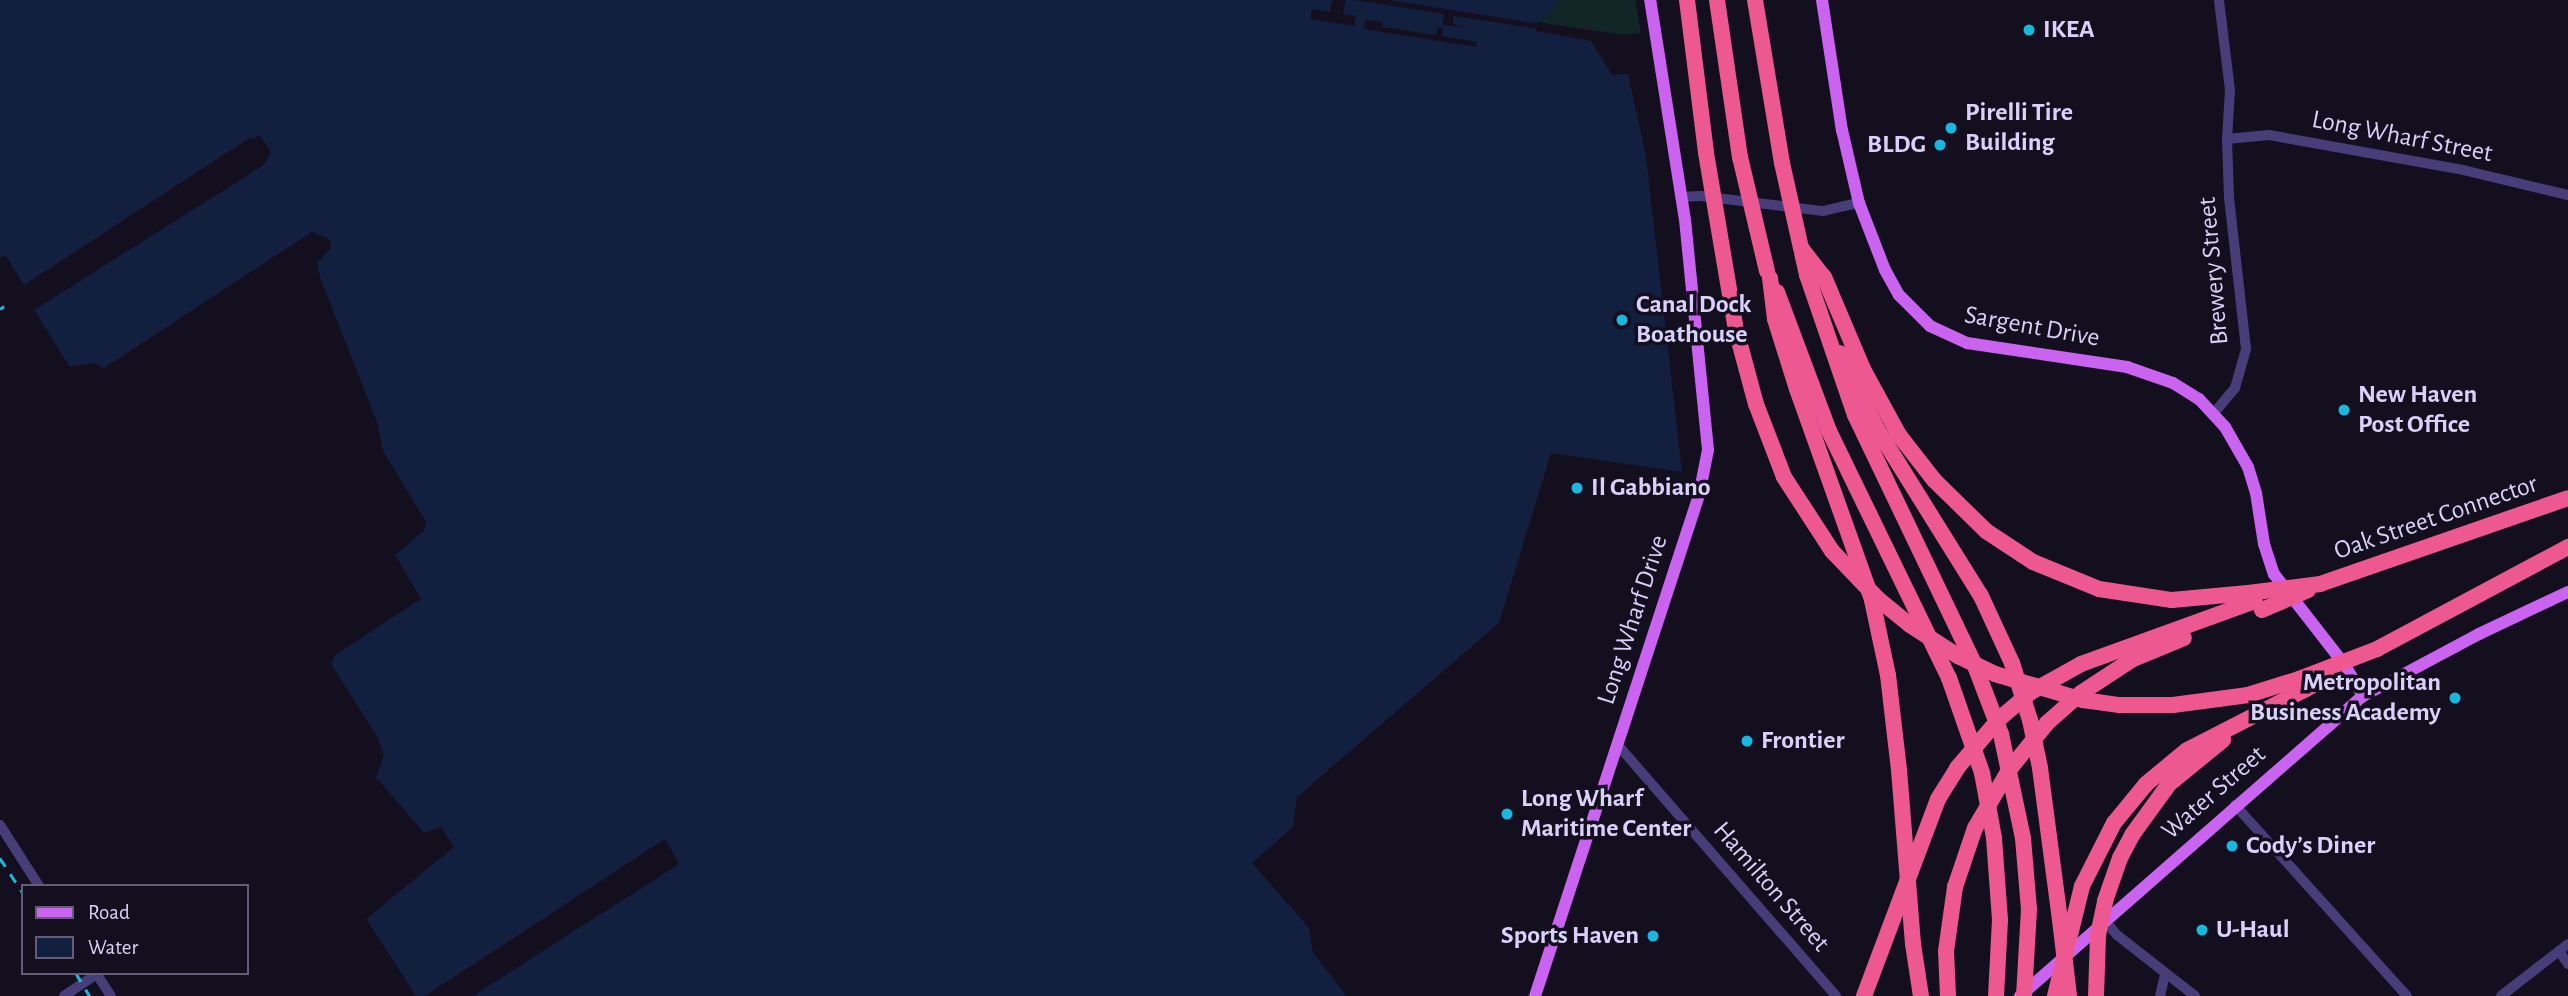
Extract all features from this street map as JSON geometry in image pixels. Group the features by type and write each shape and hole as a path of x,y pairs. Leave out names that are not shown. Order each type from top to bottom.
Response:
{"highway":[{"path":"1687,0 1706,153 1736,330 1756,404 1784,477 1832,551 1878,599 1910,625 1958,656 1995,674 2083,700 2120,705 2173,705 2303,684"},
{"path":"1717,0 1740,157 1768,274 1775,319 1872,600 1888,675 1899,770 1913,943 1921,996"},
{"path":"1755,0 1782,163 1807,275 1828,331 1842,384 1867,444 1975,666 2001,734 2023,838 2029,932 2022,996"},
{"path":"1801,248 1824,277 1863,369 1892,424 1934,481 1986,531 2033,562 2099,589 2172,600 2255,601"},
{"path":"1768,274 1787,313 1829,431 1949,678 1975,752 1994,838 2000,920 1996,996"},
{"path":"1828,331 1877,429 1981,596 2012,663 2030,720 2040,768 2069,996"},
{"name":"Oak Street Connector","path":"2255,601 2320,584 2568,498"},
{"path":"2055,996 2082,886 2114,823 2146,784 2187,750 2303,684 2376,649 2568,547"},
{"path":"1864,996 1938,799 1956,768 1999,719 2031,692 2081,664 2255,601"},
{"path":"1948,996 1948,930 1961,866 1984,812 2032,739 2064,707 2133,659 2255,601"},
{"path":"2096,996 2096,961 2101,918 2120,858 2132,835 2157,798 2192,763 2303,684"}],"main road":[{"name":"Long Wharf Drive","path":"1535,996 1699,495 1708,450 1682,197 1650,0"},
{"name":"Sargent Drive","path":"1822,0 1842,130 1859,203 1885,270 1912,311 1938,331 1967,343 2136,370 2173,383 2199,399 2214,413"},
{"path":"2214,413 2248,467 2256,494 2264,544 2274,574 2344,664 2363,696"},
{"name":"Water Street","path":"2022,996 2104,920 2363,696 2479,634 2568,592"}],"street":[{"name":"Brewery Street","path":"2214,413 2235,388 2246,349 2231,217 2227,139 2228,69 2219,0"},
{"name":"Long Wharf Street","path":"2227,139 2269,135 2463,170 2568,195"},
{"path":"1682,197 1700,196 1823,211 1859,203"},
{"name":"Hamilton Street","path":"1617,744 1836,996"},
{"path":"2235,805 2407,996"},
{"path":"0,825 38,884"},
{"path":"2104,920 2118,936 2195,996"},
{"path":"2501,996 2563,948 2568,964"},
{"path":"2160,996 2165,974"},
{"path":"64,996 94,975"},
{"path":"98,975 111,996"}],"green space":[{"path":"1558,0 1635,0 1641,33 1624,35 1537,22 1551,12"}],"water":[{"path":"0,0 1558,0 1551,12 1537,22 1536,31 1591,41 1612,75 1628,74 1646,156 1682,472 1551,453 1499,623 1297,797 1293,827 1252,863 1309,928 1313,953 1347,996 473,996 679,864 665,839 425,996 416,996 366,919 454,847 441,827 424,833 376,777 384,755 378,738 331,664 335,655 421,599 395,555 424,531 426,522 383,451 377,422 321,280 317,263 331,248 329,239 312,232 104,368 94,363 70,367 34,310 264,165 271,152 260,136 248,139 24,285 6,256 0,257"}],"pier":[{"path":"1332,0 1346,0 1343,14 1356,16 1354,26 1310,19 1312,9 1330,12"},
{"path":"1355,0 1389,0 1540,24 1539,28 1571,34 1454,16 1453,24 1465,28 1443,25 1444,14"},
{"path":"1366,20 1382,22 1383,27 1436,35 1438,27 1443,28 1442,36 1477,42 1476,47 1363,29"}],"railway":[{"path":"0,309 4,306"},
{"path":"0,858 21,890"},
{"path":"77,975 90,996"}],"place":[{"name":"IKEA","path":"2029,30"},
{"name":"Pirelli Tire Building","path":"1951,128"},
{"name":"BLDG","path":"1940,145"},
{"name":"Canal Dock Boathouse","path":"1622,320"},
{"name":"New Haven Post Office","path":"2344,410"},
{"name":"Il Gabbiano","path":"1577,488"},
{"name":"Metropolitan Business Academy","path":"2455,698"},
{"name":"Frontier","path":"1747,741"},
{"name":"Long Wharf Maritime Center","path":"1507,814"},
{"name":"Cody’s Diner","path":"2232,846"},
{"name":"U-Haul","path":"2202,930"},
{"name":"Sports Haven","path":"1653,936"}]}
